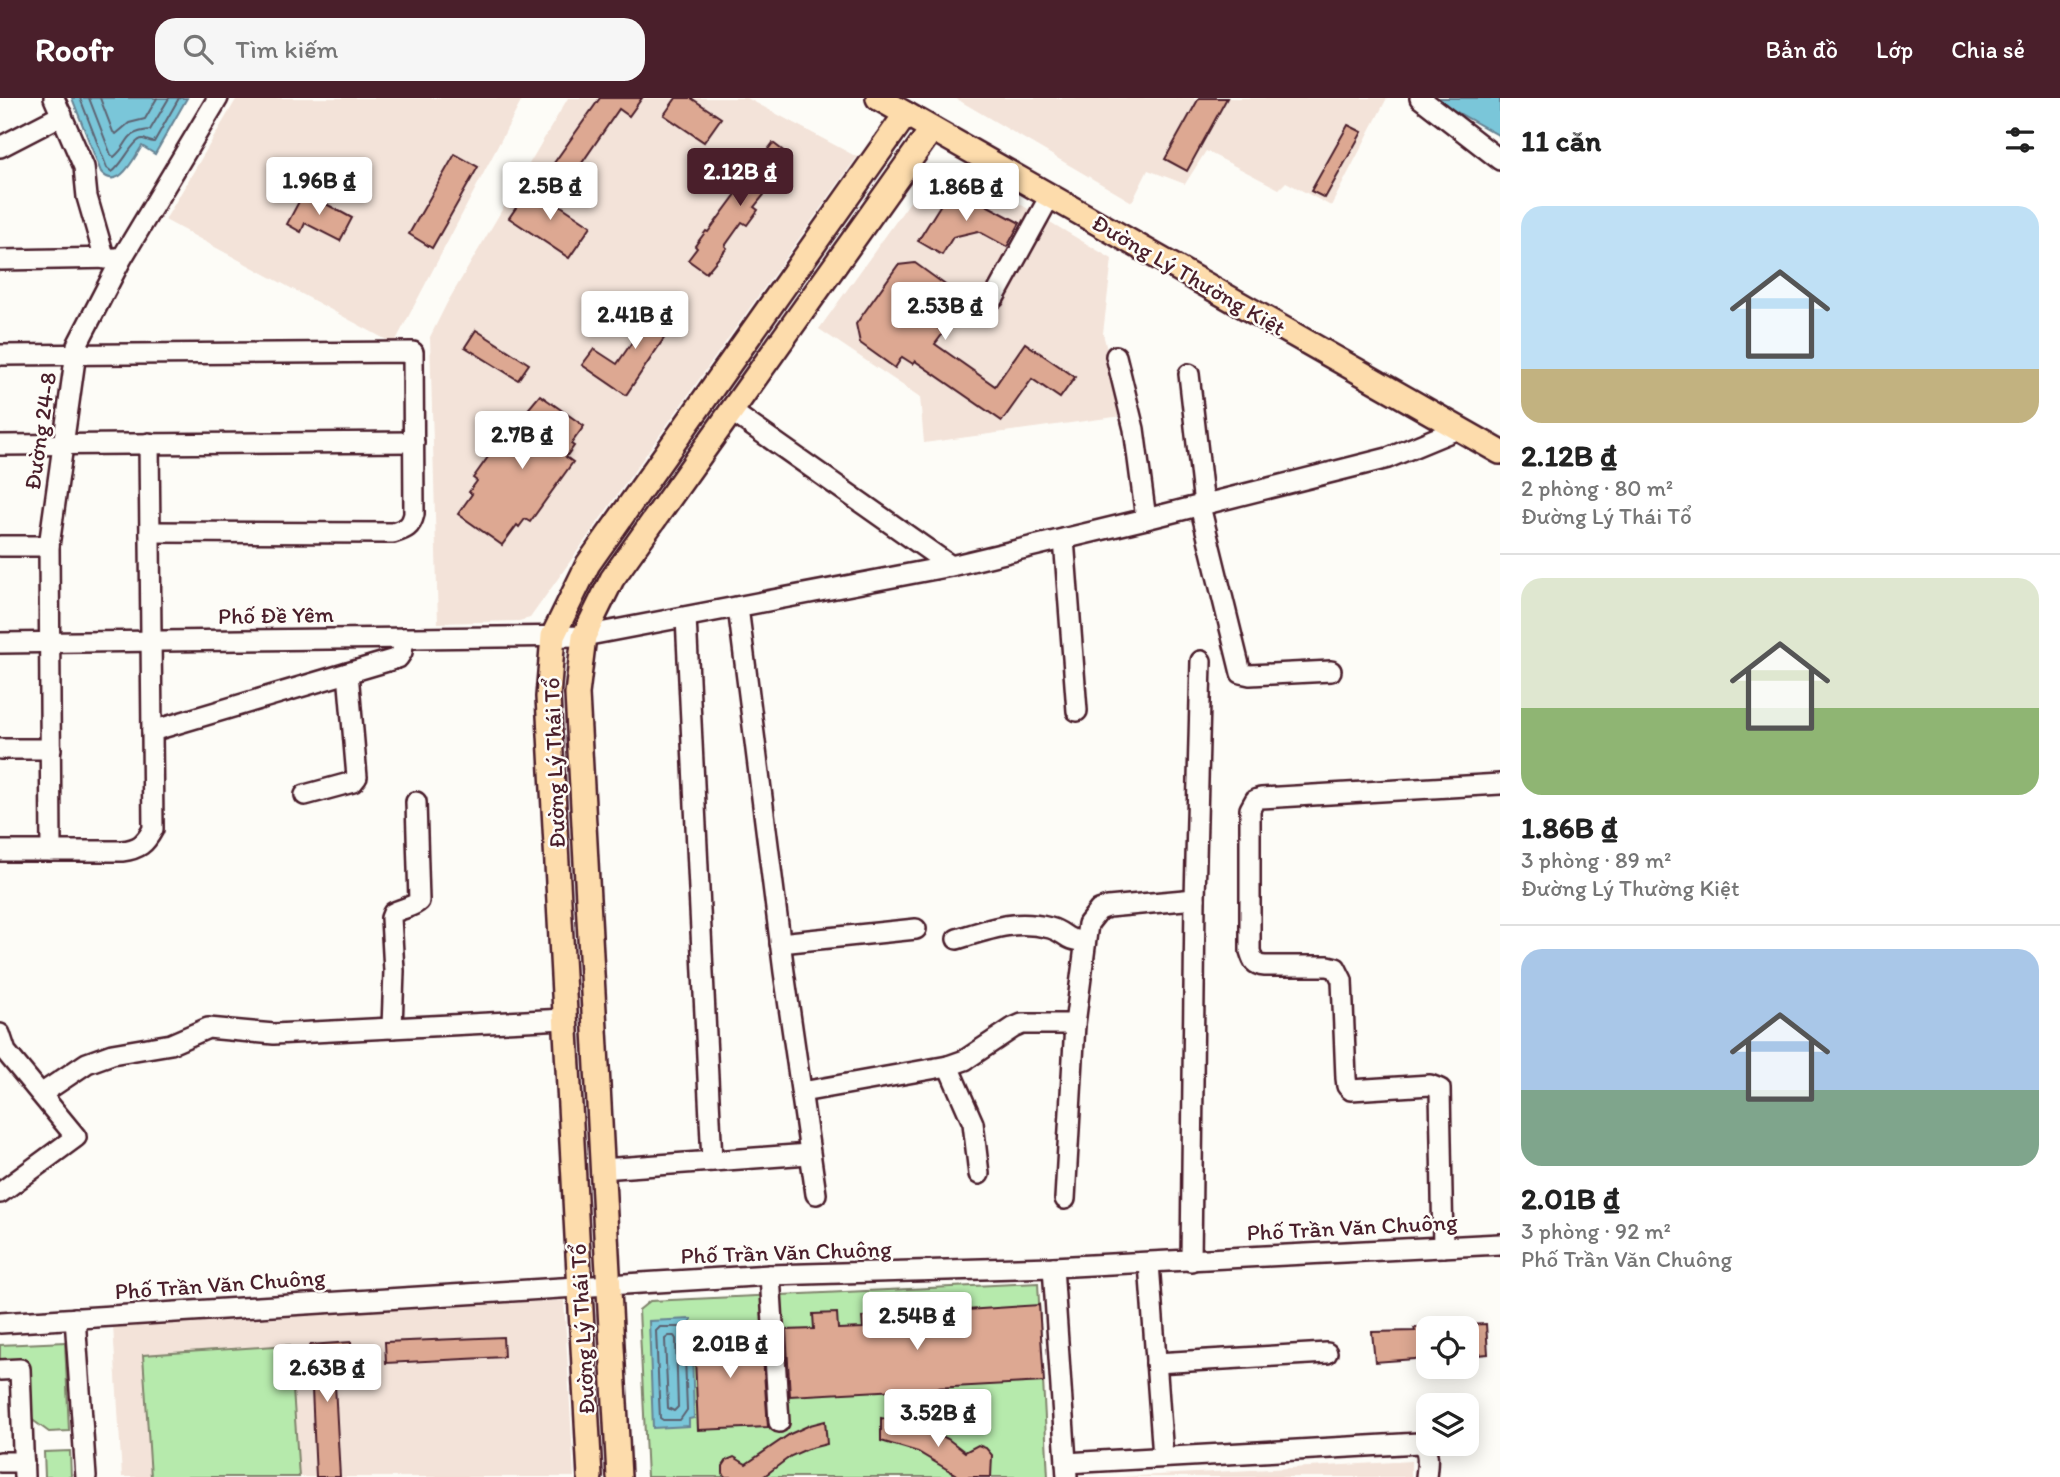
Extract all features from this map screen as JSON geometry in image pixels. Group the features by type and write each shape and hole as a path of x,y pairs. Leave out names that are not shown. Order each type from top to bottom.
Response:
{"main road":[{"name":"Đường Lý Thường Kiệt","path":"878,98 1500,452"},
{"name":"Đường Lý Thái Tổ","path":"590,1477 548,697 553,636 588,564 906,114"},
{"name":"Đường Lý Thái Tổ","path":"618,1477 577,695 584,636 612,579 932,129"}],"street":[{"name":"Đường 24-8","path":"51,851 49,547 77,345 114,258 218,98"},
{"path":"1420,98 1500,160"},
{"path":"0,147 58,107 84,167 87,197 114,258 0,260"},
{"path":"994,298 1050,196"},
{"path":"0,355 413,352 414,514 412,524 406,529 393,533 149,532"},
{"path":"1116,356 1134,429 1146,519"},
{"path":"1189,373 1202,505 1241,673 1250,675 1331,671"},
{"path":"731,411 951,566"},
{"name":"Phố Đề Yêm","path":"0,643 584,636 951,566 1388,458 1458,429"},
{"path":"0,445 414,442"},
{"path":"0,851 138,849 153,829 149,443"},
{"path":"1064,539 1077,711"},
{"path":"0,546 49,547"},
{"path":"738,607 780,943 816,1195"},
{"path":"686,617 712,1161"},
{"path":"152,731 398,658 401,656 404,638"},
{"path":"1191,1261 1201,662"},
{"path":"305,795 353,782 357,777 348,673"},
{"path":"0,749 51,749"},
{"path":"1443,1247 1440,1089 1430,1085 1351,1090 1347,1086 1346,1078 1342,980 1336,968 1265,967 1252,961 1250,808 1255,800 1261,798 1500,784"},
{"path":"392,1028 394,971 391,918 393,913 419,901 416,803"},
{"path":"1065,1199 1075,1024 1087,924 1099,910 1108,907 1195,899"},
{"path":"957,939 1012,923 1051,928 1072,941 1085,941"},
{"path":"780,943 916,929"},
{"path":"41,1094 87,1063 112,1054 171,1044 208,1028 274,1034 565,1019"},
{"path":"802,1093 948,1066 965,1060 1021,1024 1075,1024"},
{"path":"0,1034 6,1052 76,1137 0,1193"},
{"path":"948,1066 973,1124 979,1174"},
{"path":"602,1169 809,1154"},
{"name":"Phố Trần Văn Chuông","path":"0,1323 770,1275 1149,1263 1500,1244"},
{"path":"1149,1263 1163,1457"},
{"path":"1053,1267 1066,1470 1163,1457 1419,1443 1427,1450 1426,1477"},
{"path":"770,1275 779,1422"},
{"path":"75,1318 86,1477"},
{"path":"1156,1363 1327,1353"},
{"path":"0,1370 20,1369 24,1469 0,1462"}],"shaded area":[{"path":"237,98 523,98 394,344 165,220"},
{"path":"568,98 747,98 857,157 530,618 519,621 438,623 430,337 447,303"},
{"path":"955,98 1387,98 1331,206 1286,182 1279,189 1206,151 1185,184 1148,170 1132,202"},
{"path":"961,169 1112,259 1103,333 1122,416 924,443 920,397 819,329 932,171"},
{"path":"564,1300 574,1477 122,1477 113,1326"},
{"path":"1411,1461 1411,1477 1120,1477 1309,1467"}],"green space":[{"path":"1038,1283 1048,1477 647,1477 639,1310 650,1301"},
{"path":"65,1342 69,1431 49,1432 27,1416 24,1362 0,1363 0,1345"},
{"path":"290,1345 299,1477 151,1477 143,1355"},
{"path":"70,1451 71,1477 45,1477 44,1452"}],"water":[{"path":"72,98 187,98 155,154 142,146 130,166 113,178 101,172"},
{"path":"1432,98 1500,98 1500,136"},
{"path":"691,1319 694,1418 689,1419 689,1426 653,1428 649,1321"}],"building":[{"path":"600,98 642,98 629,116 619,109 573,176 554,163"},
{"path":"676,98 691,98 721,118 704,142 664,115"},
{"path":"1199,98 1227,98 1187,171 1165,159"},
{"path":"1348,125 1362,132 1325,198 1311,191"},
{"path":"773,143 790,156 781,168 784,170 754,207 758,210 747,225 742,222 725,246 727,248 706,273 688,260 697,248 695,246 753,171 751,170 761,155 763,156"},
{"path":"455,154 478,167 432,248 409,234"},
{"path":"531,186 591,226 569,258 509,218"},
{"path":"304,192 352,218 340,241 305,223 301,232 287,224"},
{"path":"962,192 1020,223 1007,247 978,231 953,237 942,255 918,241 946,196"},
{"path":"915,263 951,289 954,306 938,328 944,332 935,344 995,386 1025,343 1075,377 1060,398 1032,379 1002,421 915,361 913,364 902,357 895,368 860,343 856,324 898,265"},
{"path":"661,300 681,313 626,395 582,365 594,349 617,364"},
{"path":"476,330 529,364 518,380 465,347"},
{"path":"540,395 584,426 571,444 574,446 566,457 573,462 530,522 525,519 519,527 517,525 502,545 458,514 472,494 469,492 477,481 473,478 513,422 516,424"},
{"path":"1039,1305 1044,1382 790,1396 786,1330 814,1329 813,1314 837,1313 838,1329 863,1328 862,1317"},
{"path":"1479,1324 1486,1324 1488,1354 1479,1355"},
{"path":"1416,1328 1416,1359 1375,1362 1372,1332 1415,1331"},
{"path":"761,1330 768,1427 698,1430 694,1333"},
{"path":"503,1337 504,1357 386,1363 385,1342"},
{"path":"351,1342 352,1365 334,1366 340,1477 316,1477 310,1345"},
{"path":"881,1418 928,1429 965,1452 978,1445 986,1448 992,1455 991,1477 960,1477 918,1452 881,1441"},
{"path":"825,1421 827,1444 791,1456 763,1477 725,1477 723,1466 727,1460 734,1457 746,1464 790,1434"}]}
